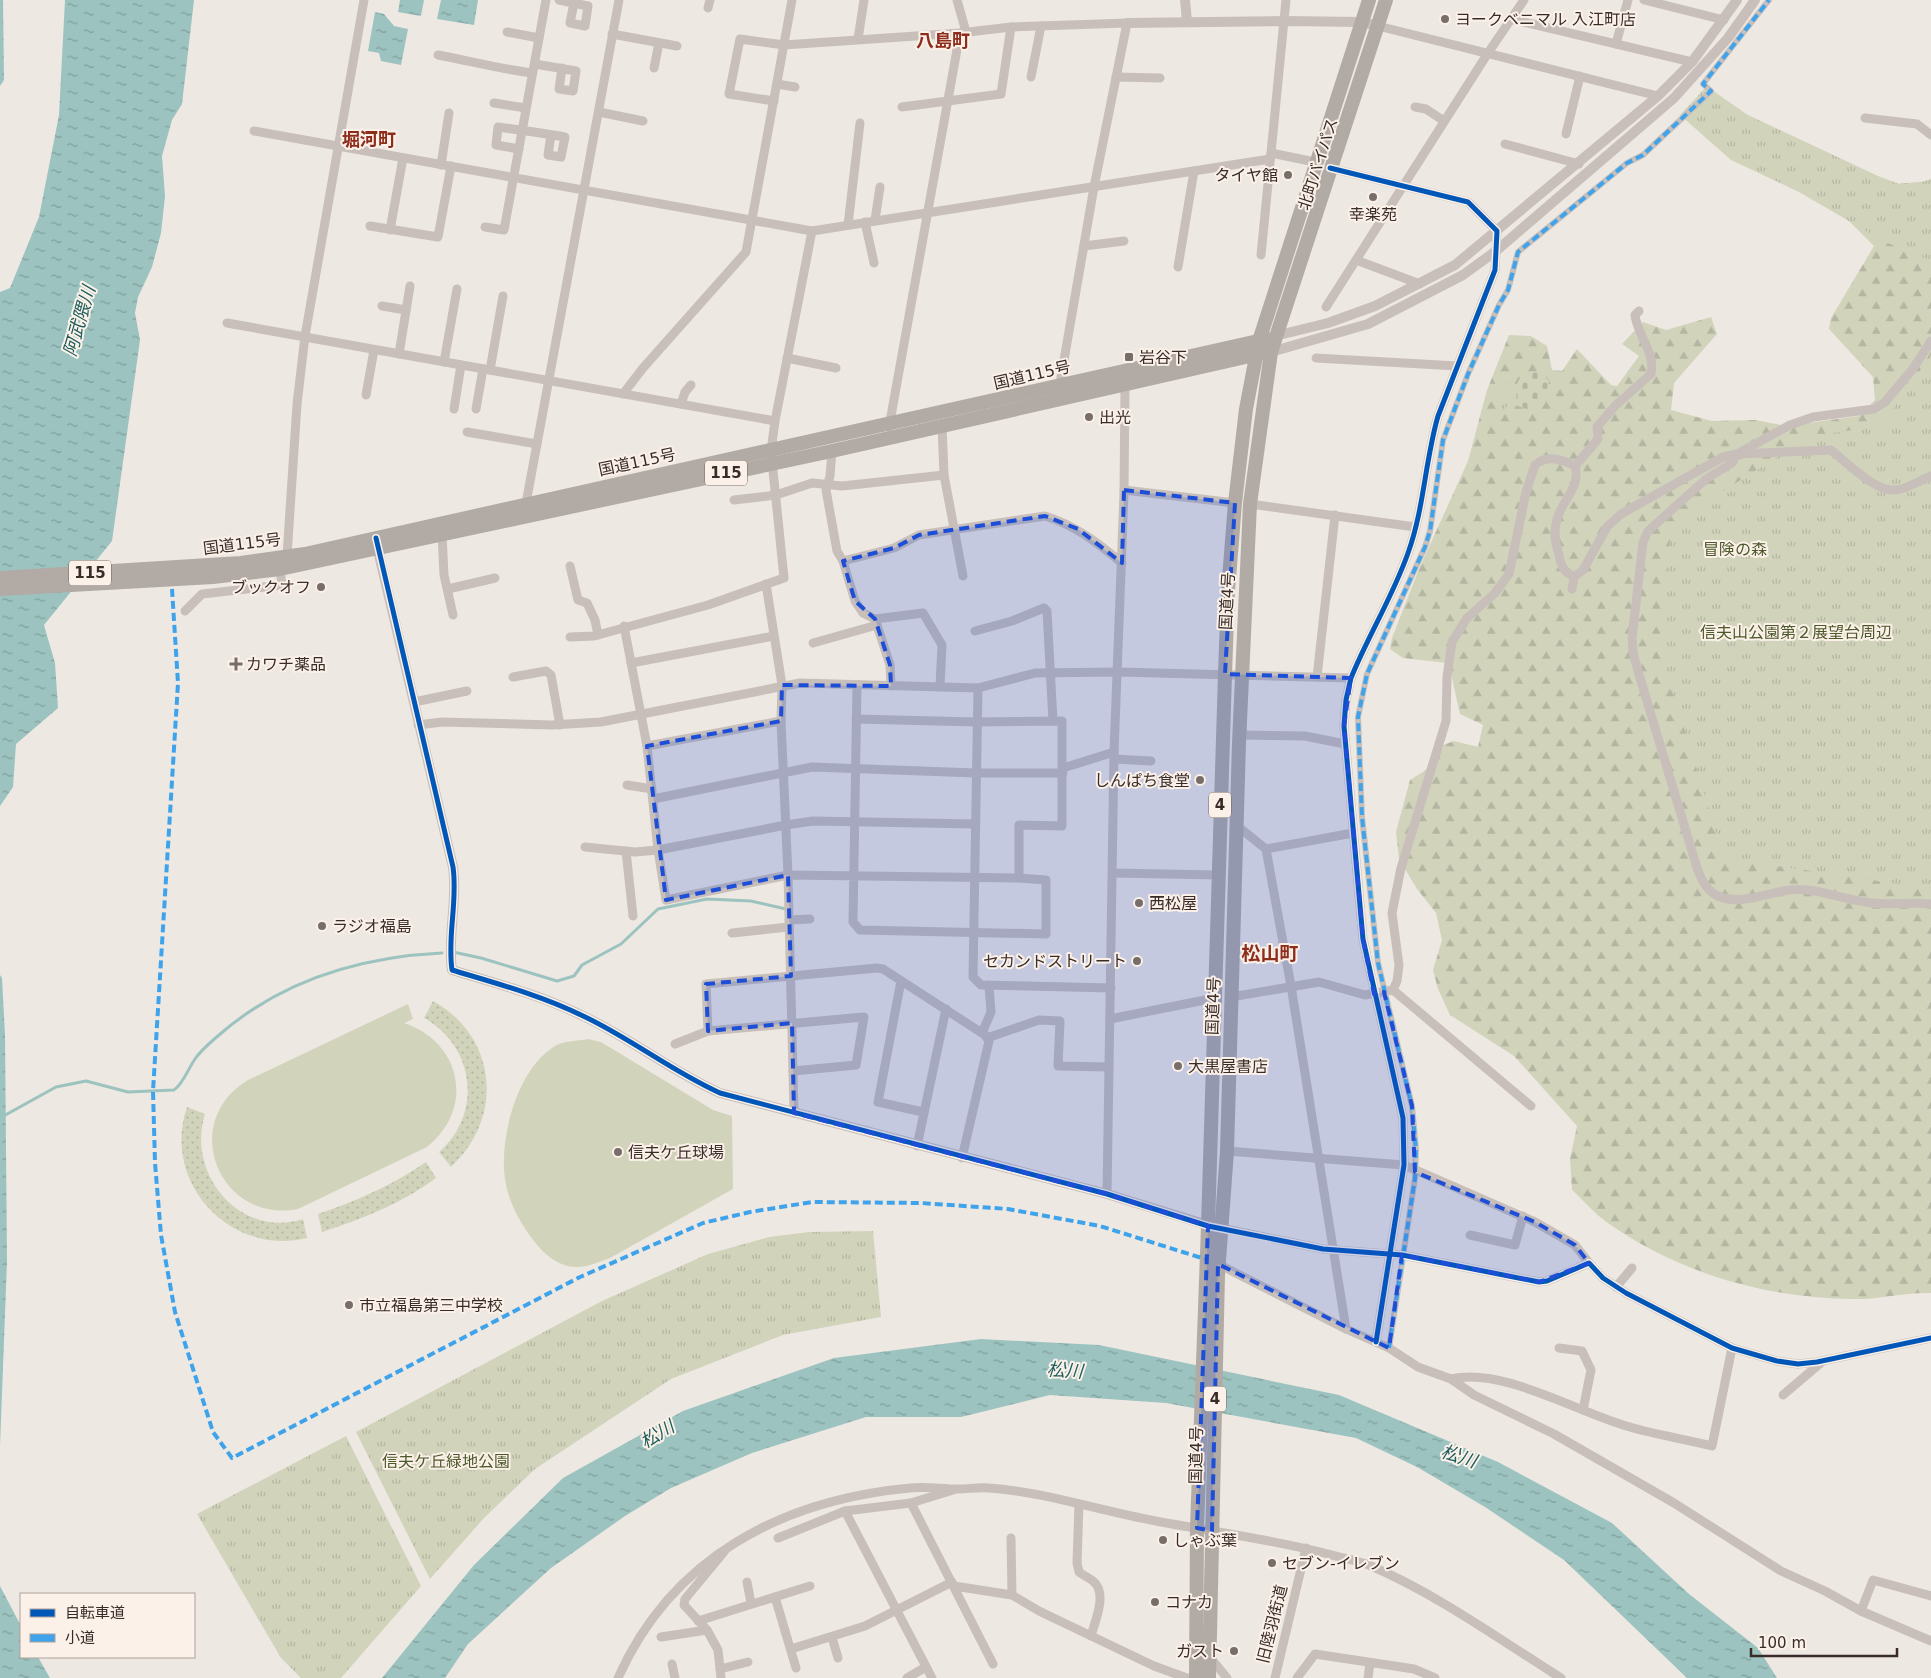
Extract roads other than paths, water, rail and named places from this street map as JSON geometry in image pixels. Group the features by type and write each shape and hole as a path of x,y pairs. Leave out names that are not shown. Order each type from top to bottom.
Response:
{"highway":[{"name":"北町バイパス","path":"1258,348 1315,162 1369,0"},
{"name":"北町バイパス","path":"1275,336 1386,0"},
{"name":"国道115号","path":"772,457 832,450 890,431 942,425 1060,393 1124,385 1258,348 1275,336"},
{"name":"国道4号","path":"1196,1678 1197,1523 1204,1270 1214,1227 1227,1151 1239,735 1250,504 1271,352 1275,336"},
{"name":"国道115号","path":"0,578 178,574 280,569 377,543 890,431 1258,348 1271,352"},
{"name":"国道4号","path":"1209,1678 1218,1270 1214,1227 1215,998 1224,674 1228,591 1236,503 1246,409 1258,348"},
{"name":"国道115号","path":"0,589 178,574 442,534 528,510"}],"street":[{"path":"287,556 297,404 305,336 364,0"},
{"path":"485,227 504,230 546,0"},
{"path":"559,0 574,3"},
{"path":"528,510 548,380 619,0"},
{"path":"623,394 643,368 746,252 792,0"},
{"path":"858,39 864,0"},
{"path":"890,431 947,101 963,33 957,0"},
{"path":"1185,0 1187,21"},
{"path":"1261,255 1286,0"},
{"path":"1326,307 1488,52 1524,0"},
{"path":"1616,44 1628,0"},
{"path":"1644,0 1724,20"},
{"path":"1275,336 1348,317 1420,284 1455,264 1497,232 1658,96 1692,62 1737,0"},
{"path":"1271,352 1368,324 1463,275 1496,251 1674,98 1728,38 1754,0"},
{"path":"1376,1342 1404,1165 1403,1118 1384,992 1362,817 1358,717 1367,674 1410,583 1430,531 1442,440 1499,305 1508,290 1518,252 1627,163 1643,156 1711,92 1703,84 1769,0"},
{"path":"1511,19 1692,62"},
{"path":"774,101 729,94 740,40 784,45 963,33 1011,27 1187,21 1362,22 1658,96"},
{"path":"1060,393 1094,187 1127,24"},
{"path":"1031,77 1041,26"},
{"path":"902,107 1001,94 1011,27"},
{"path":"507,32 539,38"},
{"path":"612,34 676,46"},
{"path":"654,68 659,43"},
{"path":"438,55 474,61 495,68 562,68"},
{"path":"1566,134 1580,76"},
{"path":"1116,77 1160,78"},
{"path":"777,84 795,87"},
{"path":"494,103 526,108"},
{"path":"1414,107 1426,109 1444,121"},
{"path":"599,112 643,120"},
{"path":"441,164 449,113"},
{"path":"1865,118 1918,124 1931,135"},
{"path":"848,225 860,123"},
{"path":"519,149 496,145 498,127 551,135"},
{"path":"254,131 812,231 1194,171 1271,156 1315,162"},
{"path":"1505,144 1579,164"},
{"path":"390,230 403,158"},
{"path":"370,226 438,237 451,166"},
{"path":"1330,168 1468,202 1497,232 1495,270 1456,366 1432,435 1415,527 1397,581 1350,678 1346,700 1345,744 1363,939 1384,992 1412,1106 1416,1149 1415,1172 1389,1348"},
{"path":"1178,268 1194,171"},
{"path":"875,220 880,187"},
{"path":"865,222 874,263"},
{"path":"570,637 598,635 624,626 708,605 784,578 772,457 775,421 812,231"},
{"path":"1084,246 1124,241"},
{"path":"1356,260 1420,284"},
{"path":"398,354 410,286"},
{"path":"444,362 457,288"},
{"path":"476,409 503,296"},
{"path":"382,306 406,310"},
{"path":"1575,466 1596,442 1597,427 1601,421 1651,374 1651,357 1636,322 1635,315 1639,312"},
{"path":"227,323 775,421"},
{"path":"1931,341 1912,370 1880,406 1866,412 1813,417 1790,424 1736,454 1732,462 1706,479 1648,531 1643,542 1633,626 1633,653 1697,870 1710,890 1716,895 1732,900 1790,890 1806,890 1873,903 1906,902 1931,904"},
{"path":"366,395 374,350"},
{"path":"787,358 836,368"},
{"path":"1316,358 1456,366"},
{"path":"454,408 461,365"},
{"path":"681,404 685,392 691,385"},
{"path":"1106,1194 1114,756 1124,490 1124,385"},
{"path":"942,425 944,475 963,576"},
{"path":"468,432 537,444"},
{"path":"832,450 829,485 826,490 837,551 843,561 855,601 863,613 876,622 890,665 891,686"},
{"path":"1572,590 1574,577 1584,570 1607,527 1622,514 1723,456 1831,450 1856,471 1883,489 1896,490 1931,476"},
{"path":"1231,997 1318,982 1365,996 1384,992 1397,981 1399,965 1392,914 1401,868 1446,721 1446,677 1452,642 1467,618 1495,594 1509,574 1526,492 1535,465 1541,460 1558,459 1575,466 1578,475 1558,516 1555,540 1562,566 1574,577"},
{"path":"734,500 776,496 812,483 842,486 944,475"},
{"path":"1124,490 1236,503"},
{"path":"1250,504 1415,527"},
{"path":"1317,677 1335,515"},
{"path":"843,561 894,548 919,535 1045,516 1063,521 1078,529 1122,563"},
{"path":"442,534 444,575 453,615"},
{"path":"377,543 456,888 450,958 452,970 529,993 581,1014 638,1046 690,1079 720,1093 962,1158 1106,1194 1214,1227 1324,1249 1334,1248 1402,1255 1539,1282 1547,1281 1589,1263"},
{"path":"570,566 578,600 587,603 595,620 598,635"},
{"path":"185,611 202,594 282,585 280,569"},
{"path":"448,589 496,578"},
{"path":"766,584 782,685 794,1113"},
{"path":"975,631 1012,621 1044,608 1047,611 1052,673 1053,721"},
{"path":"813,643 876,622 923,614 942,645 940,686"},
{"path":"624,626 647,746 658,850 666,900 788,875 854,876 973,877 1046,880 1046,934 860,930 853,922 854,876 855,821 854,768 857,685"},
{"path":"631,664 774,636"},
{"path":"513,677 546,671 550,675 560,725"},
{"path":"418,726 442,722 560,725 601,722 800,683 978,688 1035,673 1118,672 1350,678"},
{"path":"978,688 973,877 973,976 981,985 989,986 1111,988"},
{"path":"414,702 467,691"},
{"path":"856,719 977,722 1062,721 1062,826 1019,825 1019,878"},
{"path":"647,746 782,722"},
{"path":"1239,735 1305,736 1345,744"},
{"path":"654,799 812,767 976,773 1063,771 1114,756 1151,761"},
{"path":"627,786 652,789"},
{"path":"586,847 626,852 658,850 786,824 813,821 974,824"},
{"path":"1236,825 1266,849 1291,986 1346,1329"},
{"path":"1266,849 1353,833"},
{"path":"626,852 633,916"},
{"path":"1112,874 1218,875"},
{"path":"732,933 810,919"},
{"path":"708,1031 706,984 877,968 946,1009 989,1041 962,1158"},
{"path":"900,980 878,1102 923,1112"},
{"path":"984,1036 991,1012 989,986"},
{"path":"1384,992 1531,1106"},
{"path":"1110,1019 1215,998"},
{"path":"917,1146 946,1009"},
{"path":"675,1044 708,1031 864,1018 856,1065 793,1071"},
{"path":"984,1036 1039,1020 1060,1020 1058,1066 1109,1067"},
{"path":"1227,1151 1404,1165 1415,1172 1523,1216 1575,1245 1603,1278 1616,1287 1732,1348 1798,1364 1823,1361 1931,1338"},
{"path":"1470,1235 1515,1245 1523,1216"},
{"path":"1616,1287 1632,1268"},
{"path":"1218,1270 1389,1348 1418,1367 1451,1380 1474,1395 1554,1434 1674,1503 1781,1571 1825,1591 1861,1611 1931,1641"},
{"path":"1559,1348 1582,1351 1592,1370 1583,1410"},
{"path":"1451,1380 1466,1376 1515,1385 1629,1427 1712,1446 1732,1348"},
{"path":"1783,1395 1823,1361"},
{"path":"618,1678 640,1638 662,1607 687,1578 726,1548 766,1526 840,1499 913,1487 997,1489 1040,1494 1079,1504 1197,1523 1306,1548 1368,1565 1431,1597 1561,1678"},
{"path":"778,1538 845,1511 911,1503 955,1489"},
{"path":"911,1503 993,1664"},
{"path":"1079,1504 1077,1563 1079,1572 1094,1582 1100,1599 1091,1636"},
{"path":"845,1511 932,1678"},
{"path":"1012,1538 1012,1595"},
{"path":"726,1548 685,1599 684,1605 707,1630 718,1650 721,1673 748,1662"},
{"name":"旧陸羽街道","path":"1275,1678 1306,1548"},
{"path":"1861,1611 1873,1580 1931,1596"},
{"path":"747,1582 752,1603"},
{"path":"791,1649 865,1626 953,1584 1012,1595 1039,1611 1154,1666 1187,1678"},
{"path":"698,1621 810,1586"},
{"path":"775,1597 796,1668"},
{"path":"661,1637 707,1630"},
{"path":"832,1637 838,1658"},
{"path":"1297,1678 1315,1654 1370,1663 1435,1678"},
{"path":"1208,1656 1227,1678"},
{"path":"1368,1678 1370,1663"},
{"path":"672,1664 675,1678"},
{"path":"907,1678 926,1667"}],"water":[{"path":"0,0 3,0 4,80 0,86"},
{"name":"阿武隈川","path":"65,0 194,0 182,104 172,120 162,156 165,196 161,233 152,267 138,297 135,313 140,340 112,541 44,625 55,663 58,708 16,744 13,787 0,806 0,292 10,288 39,217 59,115"},
{"path":"400,0 424,0 421,16 398,12"},
{"path":"441,0 478,0 474,25 437,19"},
{"path":"375,12 384,14 394,26 408,29 401,65 381,61 379,53 368,51"},
{"path":"0,975 2,978 5,1035 7,1261 0,1446"},
{"name":"松川","path":"981,1339 1099,1345 1339,1395 1498,1462 1612,1523 1689,1594 1758,1648 1777,1678 1687,1678 1564,1560 1485,1507 1417,1467 1356,1438 1166,1403 1050,1395 961,1417 866,1417 752,1453 671,1488 625,1516 551,1568 468,1644 445,1678 382,1678 474,1565 563,1478 683,1411 834,1358"},
{"path":"0,1586 20,1624 20,1658 39,1658 50,1678 0,1678"}],"waterway":[{"path":"453,952 481,958 557,981 574,976 582,965 621,944 658,909 707,899 751,901 786,909"},
{"path":"0,1118 56,1087 86,1081 128,1092 174,1090 206,1046 243,1016 295,986 352,966 411,955 442,953"}],"place":[{"name":"ヨークベニマル 入江町店","path":"1445,19"},
{"name":"タイヤ館","path":"1288,175"},
{"name":"幸楽苑","path":"1373,197"},
{"name":"岩谷下","path":"1129,357"},
{"name":"出光","path":"1089,417"},
{"name":"ブックオフ","path":"321,587"},
{"name":"カワチ薬品","path":"236,664"},
{"name":"しんぱち食堂","path":"1200,780"},
{"name":"西松屋","path":"1139,903"},
{"name":"ラジオ福島","path":"322,926"},
{"name":"セカンドストリート","path":"1137,961"},
{"name":"大黒屋書店","path":"1178,1066"},
{"name":"信夫ケ丘球場","path":"618,1152"},
{"name":"市立福島第三中学校","path":"349,1305"},
{"name":"しゃぶ葉","path":"1163,1540"},
{"name":"セブン-イレブン","path":"1272,1563"},
{"name":"コナカ","path":"1155,1602"},
{"name":"ガスト","path":"1234,1651"}],"district":[{"name":"八島町","path":"943,40"},
{"name":"堀河町","path":"369,139"},
{"name":"松山町","path":"1270,953"}],"park label":[{"name":"冒険の森","path":"1735,549"},
{"name":"信夫山公園第２展望台周辺","path":"1796,632"},
{"name":"信夫ケ丘緑地公園","path":"446,1461"}]}
